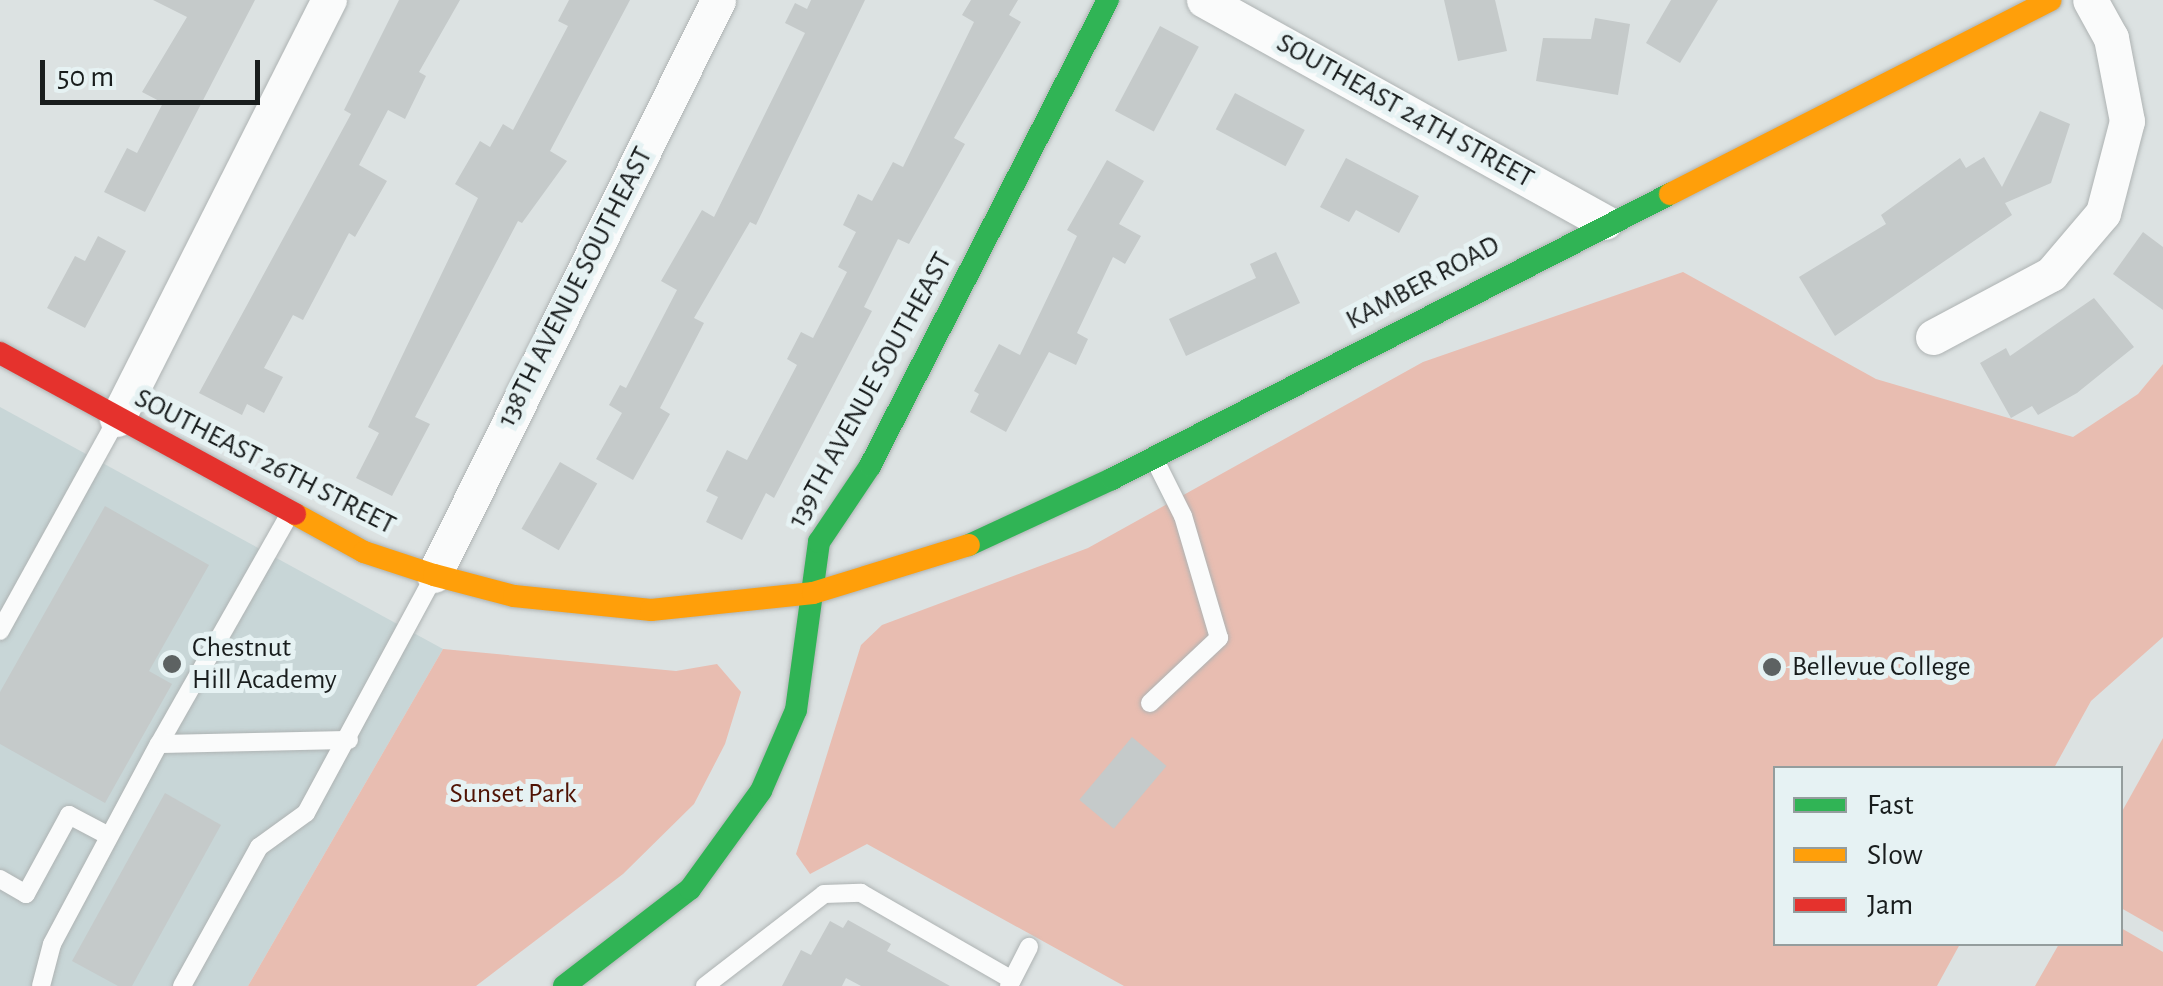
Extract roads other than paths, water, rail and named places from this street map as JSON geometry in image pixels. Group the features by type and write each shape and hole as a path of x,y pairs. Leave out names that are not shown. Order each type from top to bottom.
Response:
{"street":[{"path":"116,419 329,0"},
{"name":"138TH AVENUE SOUTHEAST","path":"434,575 718,0"},
{"name":"139TH AVENUE SOUTHEAST","path":"564,986 690,889 720,856 760,791 796,710 819,542 870,466 1108,0"},
{"name":"SOUTHEAST 24TH STREET","path":"1204,0 1605,222"},
{"name":"KAMBER ROAD","path":"813,593 958,550 1154,457 1605,222 2050,0"},
{"path":"1933,337 2051,274 2103,212 2127,121 2111,38 2090,0"},
{"name":"SOUTHEAST 26TH STREET","path":"0,353 364,552 434,575 514,596 650,610 813,593"}],"lane":[{"path":"0,630 116,419"},
{"path":"1150,703 1220,638 1183,516 1154,457"},
{"path":"42,986 52,944 159,744 290,514"},
{"path":"182,986 259,846 306,814 434,575"},
{"path":"159,744 349,740"},
{"path":"0,879 26,894 69,815 109,836"},
{"path":"705,986 824,894 862,893 1011,983 1029,946"},
{"path":"594,965 606,986"}],"place":[{"name":"Chestnut Hill Academy","path":"172,664"},
{"name":"Bellevue College","path":"1772,667"}],"park label":[{"name":"Sunset Park","path":"513,794"}]}
